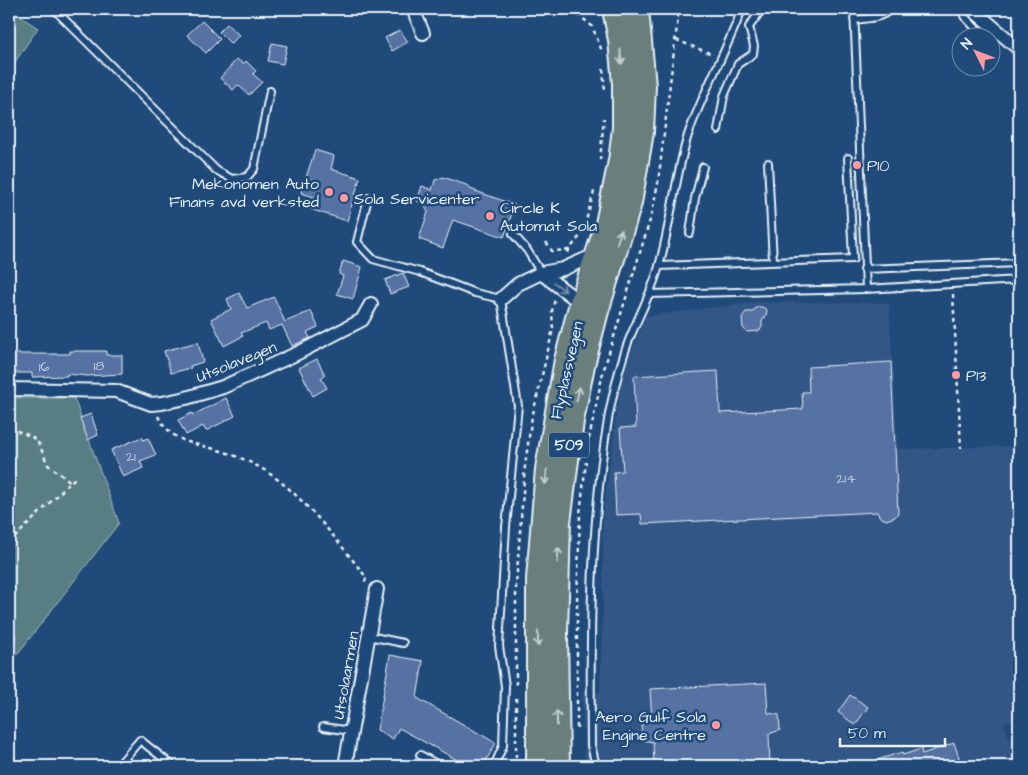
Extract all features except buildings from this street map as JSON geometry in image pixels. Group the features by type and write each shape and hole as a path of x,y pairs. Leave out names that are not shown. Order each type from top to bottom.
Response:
{"highway":[{"name":"Flyplassvegen","path":"538,766 538,579 547,469 566,360 613,197 624,128 624,84 620,40 614,9"},
{"name":"Flyplassvegen","path":"558,766 556,633 559,522 572,421 583,365 597,311 630,203 642,132 644,86 636,9"}],"street":[{"path":"413,9 423,33"},
{"path":"968,12 1019,49"},
{"path":"501,299 518,284 541,273 563,270 597,254"},
{"path":"541,273 582,303"},
{"name":"Utsolavegen","path":"9,389 116,391 152,404 186,398 223,387 298,353 362,320 371,304"},
{"name":"Utsolaarmen","path":"345,766 377,589"}],"lane":[{"path":"54,9 216,170 232,180 247,177 254,169 270,91"},
{"path":"596,766 591,745 591,602 596,511 609,415 629,340 659,266 688,135 742,9"},
{"path":"718,130 724,96 738,64 753,54 754,46 749,27 762,9"},
{"path":"854,9 866,289"},
{"path":"854,20 879,17 890,9"},
{"path":"968,12 978,28"},
{"path":"659,266 853,259 848,158"},
{"path":"768,163 773,262"},
{"path":"690,233 695,198 703,167"},
{"path":"368,198 357,242 373,259 420,272 475,294 501,299 518,406 506,527 499,646 505,686 503,746 494,766"},
{"path":"513,234 527,250 541,273"},
{"path":"864,269 1019,263"},
{"path":"649,294 866,289 1019,280"},
{"path":"369,636 403,643"},
{"path":"323,727 352,731"},
{"path":"118,766 140,740 173,766"},
{"path":"420,755 440,766"}],"path":[{"path":"571,9 592,26 602,50 602,59"},
{"path":"603,68 605,96"},
{"path":"600,161 605,115"},
{"path":"567,256 569,250 583,232 594,188"},
{"path":"546,242 552,251 569,250"},
{"path":"952,293 961,448"},
{"path":"152,404 160,420 173,435 186,443 218,450 247,461 268,472 314,515 366,577"},
{"path":"9,433 18,431 31,436 39,444 48,465 71,482"},
{"path":"9,543 77,476"},
{"path":"9,632 16,639"}],"shaded area":[{"path":"755,302 889,303 898,449 1019,446 1019,721 1004,722 1018,766 585,766 582,694 600,692 603,515 620,387 630,356 646,316"}],"green space":[{"path":"9,9 38,28 9,71"},
{"path":"9,398 74,398 119,523 9,665"}],"place":[{"name":"P10","path":"857,165"},
{"name":"Mekonomen Auto Finans avd verksted","path":"329,192"},
{"name":"Sola Servicenter","path":"344,198"},
{"name":"Circle K Automat Sola","path":"490,216"},
{"name":"P13","path":"956,375"},
{"name":"Aero Gulf Sola Engine Centre","path":"716,725"}]}
